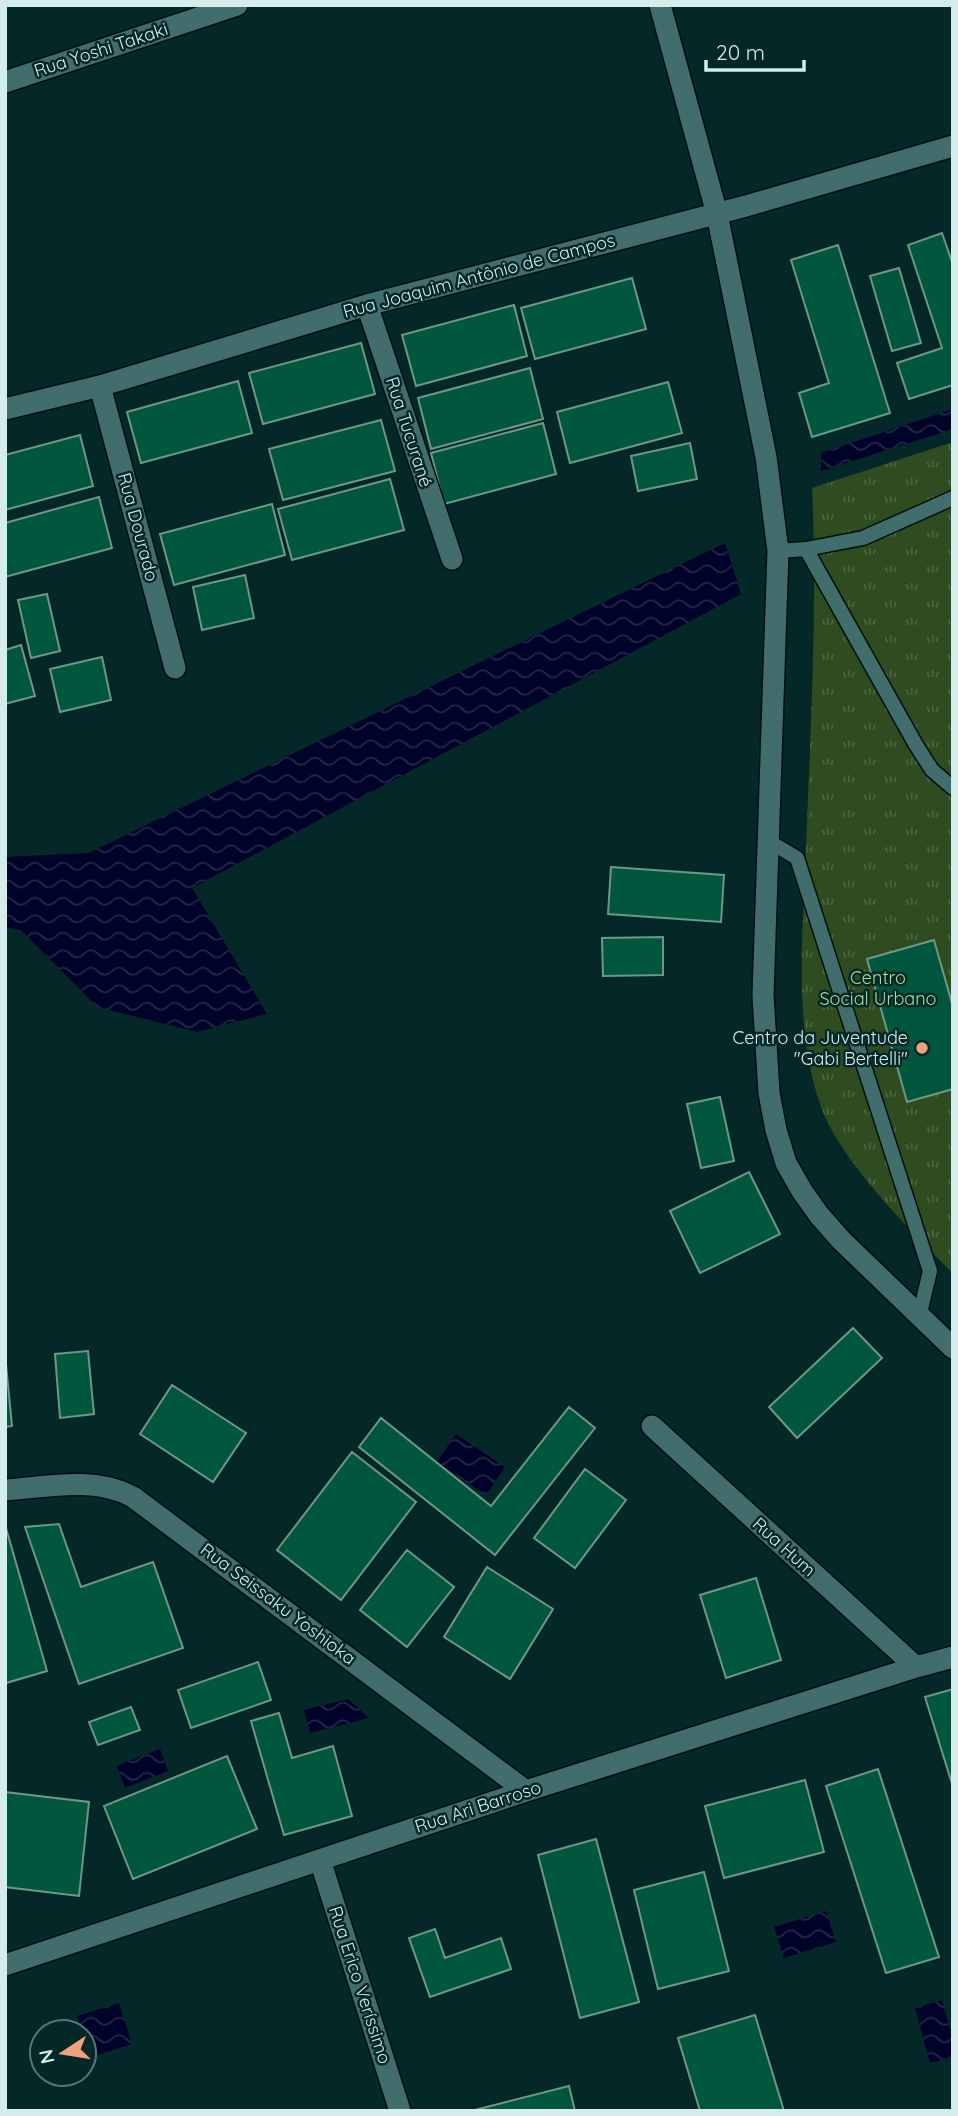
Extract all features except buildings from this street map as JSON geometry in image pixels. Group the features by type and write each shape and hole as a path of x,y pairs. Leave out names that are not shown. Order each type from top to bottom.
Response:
{"street":[{"name":"Rua Yoshi Takaki","path":"5,82 237,5"},
{"path":"660,5 717,214 766,457 778,551 770,842 764,939 765,1046 769,1093 786,1163 802,1191 826,1223 953,1348"},
{"name":"Rua Joaquim Antônio de Campos","path":"5,409 100,386 367,305 717,214 953,146"},
{"name":"Rua Tucurané","path":"367,305 452,559"},
{"name":"Rua Dourado","path":"100,386 176,668"},
{"name":"Rua Hum","path":"652,1426 916,1667"},
{"name":"Rua Seissaku Yoshioka","path":"5,1490 96,1484 116,1488 133,1497 526,1791"},
{"name":"Rua Ari Barroso","path":"5,1965 526,1791 953,1657"},
{"name":"Rua Erico Veríssimo","path":"320,1860 400,2111"}],"lane":[{"path":"778,551 806,549 863,538 953,498"},
{"path":"806,549 916,745 932,770 953,789"},
{"path":"770,842 797,858 930,1271 919,1317"}],"green space":[{"name":"Centro Social Urbano","path":"953,442 953,1273 878,1193 842,1147 829,1125 820,1104 806,1043 802,947 814,624 812,488"}],"water":[{"path":"953,409 953,429 821,471 821,453"},
{"path":"725,543 741,594 192,888 267,1014 197,1032 97,1007 21,930 5,927 5,857 89,853"},
{"path":"456,1434 505,1467 486,1495 437,1462"},
{"path":"348,1699 369,1718 310,1733 304,1710"},
{"path":"160,1749 168,1771 125,1788 117,1766"},
{"path":"826,1911 836,1942 784,1958 774,1927"},
{"path":"942,2000 953,2040 953,2057 930,2063 915,2008"},
{"path":"119,2003 132,2044 98,2055 98,2018 77,2016"}],"place":[{"name":"Centro da Juventude \"Gabi Bertelli\"","path":"922,1048"}]}
